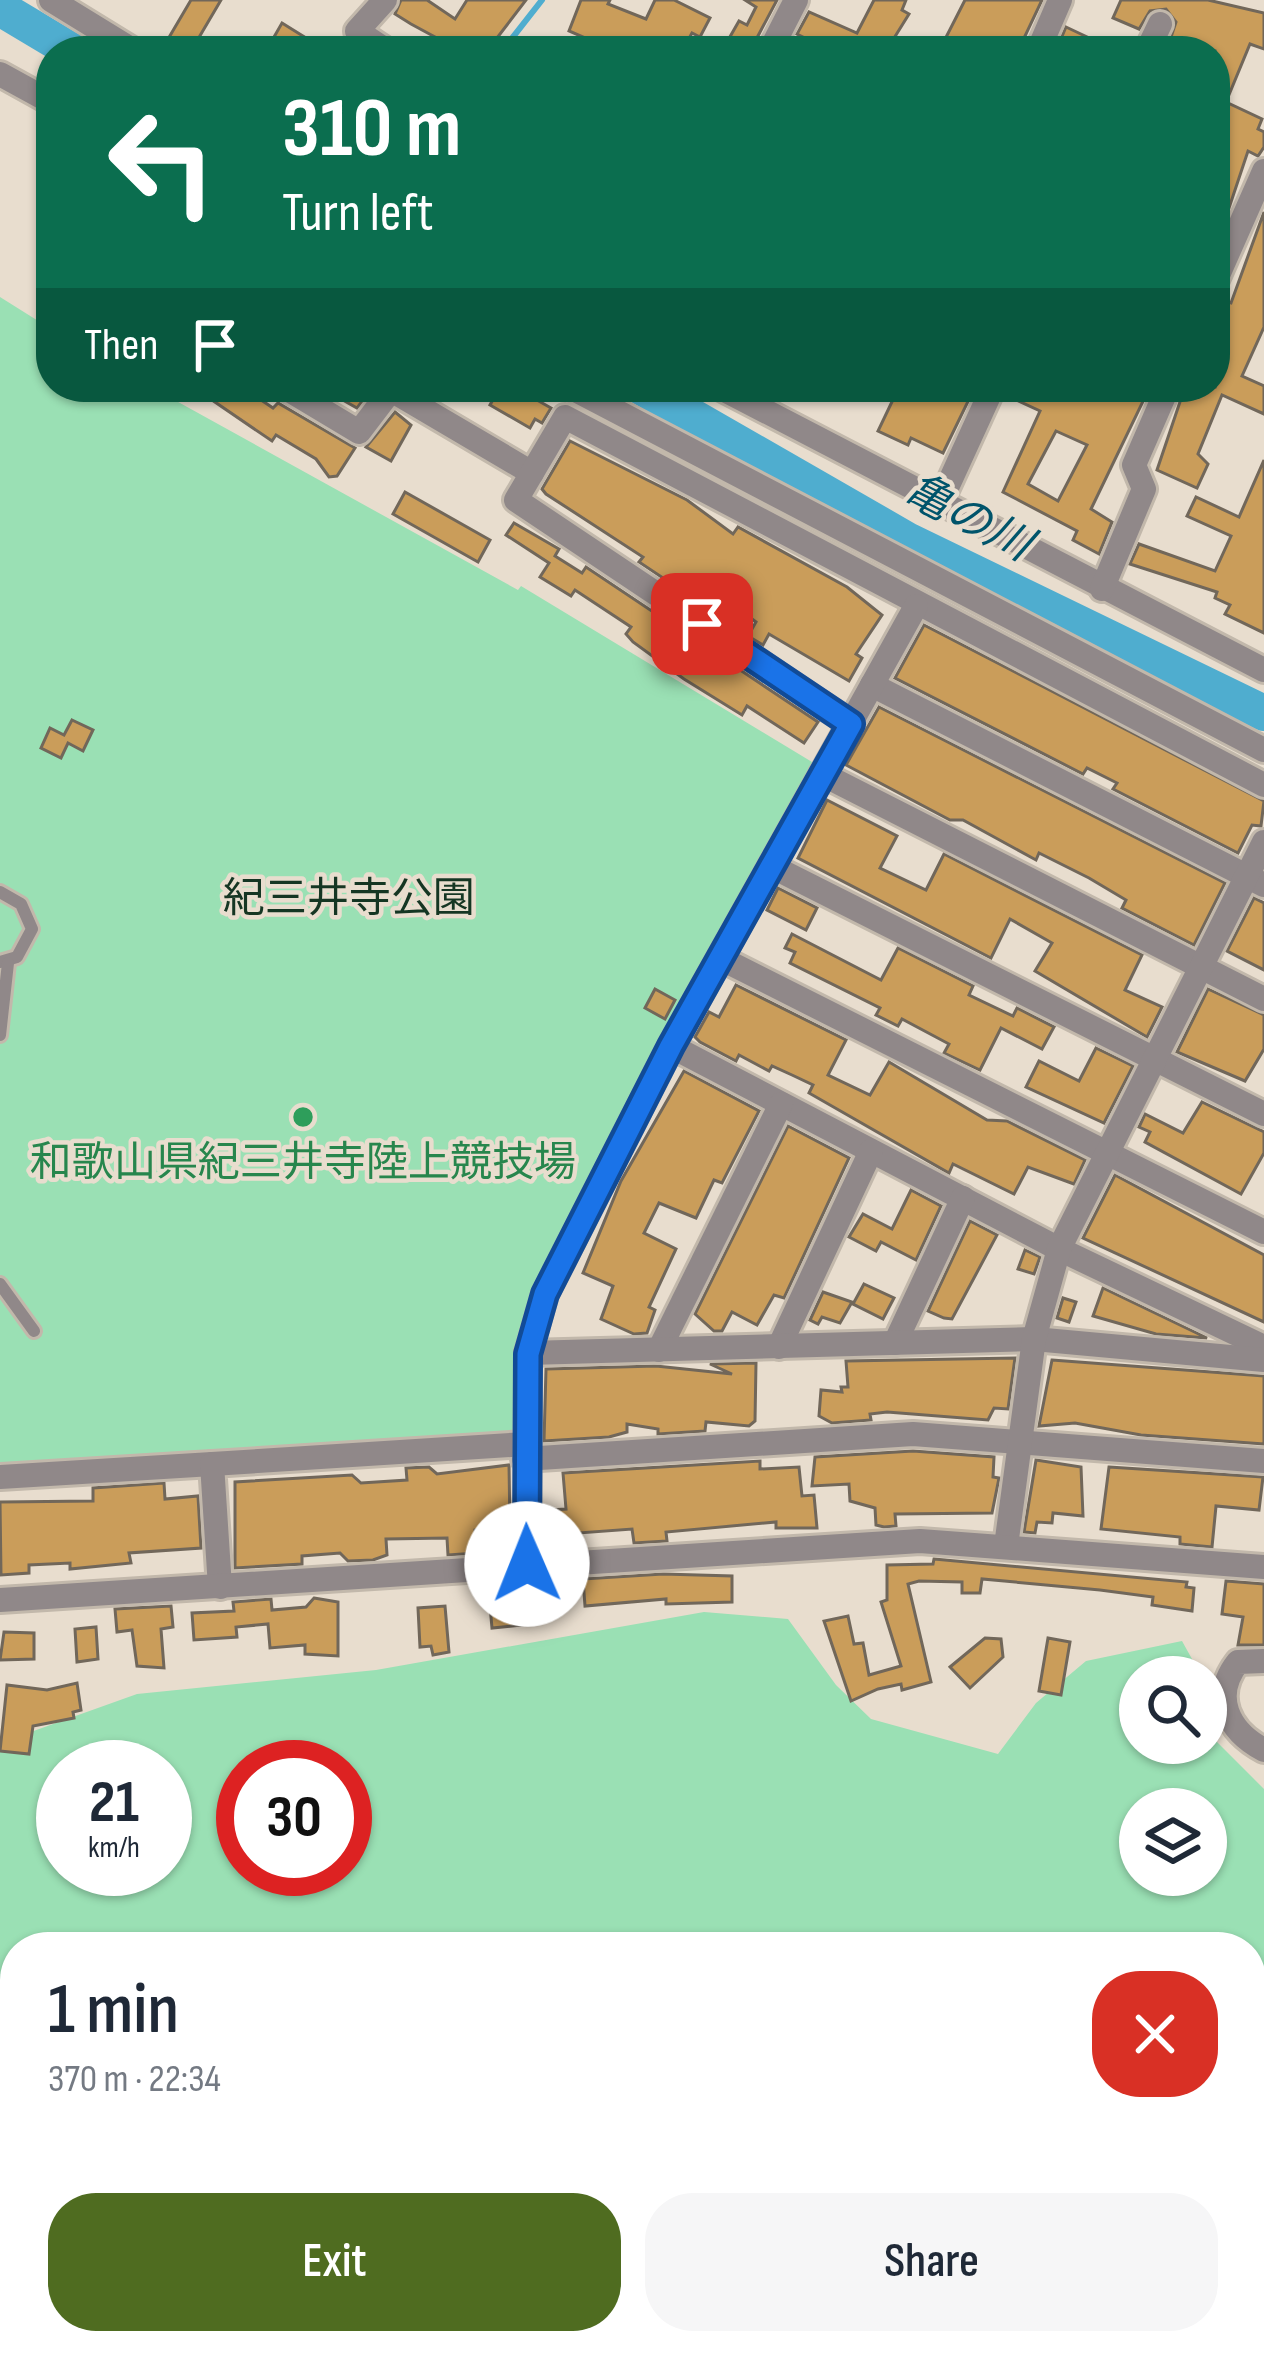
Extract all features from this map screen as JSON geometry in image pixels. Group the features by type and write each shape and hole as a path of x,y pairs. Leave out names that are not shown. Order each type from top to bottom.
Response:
{"street":[{"path":"51,0 110,36"},
{"path":"364,36 357,31 385,0"},
{"path":"778,36 796,0"},
{"path":"1044,36 1060,0"},
{"path":"1154,36 1160,24"},
{"path":"0,74 36,94"},
{"path":"1230,248 1264,171"},
{"path":"309,402 359,432 383,402"},
{"path":"412,402 532,472"},
{"path":"599,402 1264,750"},
{"path":"747,402 1264,670"},
{"path":"939,505 986,402"},
{"path":"1102,589 1144,489 1134,465 1161,402"},
{"path":"851,724 516,500 565,417 916,606 1264,785"},
{"path":"527,1564 528,1354 545,1294 671,1046 916,606"},
{"path":"872,685 1255,881"},
{"path":"822,774 1264,999"},
{"path":"1006,1546 1034,1339 1059,1249 1201,967 1255,881 1264,842"},
{"path":"772,866 1264,1114"},
{"path":"721,958 1264,1232"},
{"path":"671,1046 1059,1249 1264,1346"},
{"path":"658,1350 782,1104"},
{"path":"778,1346 871,1151"},
{"path":"896,1343 963,1198"},
{"path":"528,1354 1034,1339 1264,1360"},
{"path":"0,1477 212,1463 913,1434 1264,1461"},
{"path":"212,1463 220,1587"},
{"path":"0,1600 920,1541 1264,1567"},
{"path":"1264,1661 1238,1662 1227,1677 1224,1703 1227,1718 1264,1750"}],"lane":[{"path":"0,892 21,904 32,929 4,963 0,1035"},
{"path":"0,1284 34,1331"}],"green space":[{"name":"紀三井寺公園","path":"0,297 36,320 36,402 178,402 518,590 521,586 817,765 521,1356 515,1436 0,1469"},
{"path":"704,1612 788,1619 836,1685 871,1719 998,1754 1036,1703 1086,1661 1182,1641 1190,1656 1119,1656 1119,1764 1227,1764 1227,1752 1264,1789 1264,1932 0,1932 0,1743 137,1694 376,1670"}],"building":[{"path":"191,0 221,0 200,36 170,36"},
{"path":"401,0 427,0 455,19 467,0 526,0 498,36 434,36 395,14"},
{"path":"581,0 610,0 608,4 646,19 655,0 674,0 710,18 701,36 581,36 569,31"},
{"path":"745,0 777,0 758,36 730,36 739,21 747,25 756,7"},
{"path":"874,0 906,0 902,10 909,14 895,36 797,34 809,12 857,33"},
{"path":"965,0 1042,0 1025,36 947,36"},
{"path":"1121,0 1208,0 1264,13 1264,49 1250,44 1230,92 1230,36 1171,36 1176,22 1166,9 1150,11 1139,29 1113,18"},
{"path":"282,23 303,36 275,36"},
{"path":"1066,27 1085,36 1062,36"},
{"path":"1230,104 1262,119 1258,129 1264,132 1264,147 1258,156 1248,151 1230,205"},
{"path":"1264,212 1264,327 1242,376 1264,386 1264,414 1230,399 1231,303"},
{"path":"215,402 264,402 273,408 278,403 355,448 337,476 329,477 316,459 276,435 272,441"},
{"path":"540,402 551,408 542,423 535,419 530,428 490,405"},
{"path":"892,402 968,402 943,453 911,438 908,445 878,431"},
{"path":"1021,402 1143,402 1091,509 1112,522 1099,554 1073,540 1077,531 1003,492 1040,411","holes":["1056,431 1087,445 1058,501 1028,484"]},
{"path":"1180,402 1219,402 1198,454 1208,464 1197,488 1157,470"},
{"path":"395,412 411,425 391,461 366,447"},
{"path":"570,441 687,500 733,534 738,527 847,587 882,615 856,654 862,658 849,681 769,634 763,645 748,636 756,622 736,607 691,581 684,592 639,562 643,557 546,494 542,489"},
{"path":"1264,460 1264,633 1225,614 1230,605 1215,598 1217,592 1130,564 1139,544 1215,571 1231,536 1187,516 1196,497 1239,517"},
{"path":"405,492 490,540 478,562 393,514"},
{"path":"514,523 559,549 555,556 582,573 586,567 818,722 804,743 747,706 742,715 684,679 633,642 626,634 631,627 575,590 571,596 540,577 549,563 506,535"},
{"path":"924,625 1264,801 1261,826 1252,825 1238,853 1113,789 1117,783 1087,768 1083,774 895,678"},
{"path":"879,707 1225,883 1194,945 1122,908 1126,900 1089,878 1039,853 1036,860 846,765"},
{"path":"72,720 93,730 83,751 68,743 61,758 41,748 50,728 64,735"},
{"path":"827,800 897,836 880,868 926,890 944,854 1142,955 1125,990 1162,1007 1147,1037 1035,971 1052,943 1010,919 991,958 798,858"},
{"path":"778,888 817,908 806,930 767,910"},
{"path":"1254,898 1264,903 1264,970 1227,951"},
{"path":"792,934 881,980 898,948 973,986 969,995 1013,1016 1017,1008 1054,1027 1042,1049 1001,1028 980,1070 944,1053 949,1044 902,1019 898,1026 876,1015 880,1008 790,963 795,952 785,948"},
{"path":"736,985 846,1040 828,1075 870,1095 889,1062 987,1120 1007,1121 1085,1160 1074,1184 1028,1167 1014,1194 953,1164 949,1173 809,1093 813,1085 739,1055 736,1061 700,1042 695,1037 709,1012 719,1017"},
{"path":"655,989 675,1000 665,1019 645,1008"},
{"path":"1208,989 1264,1015 1264,1049 1245,1081 1177,1052"},
{"path":"1096,1048 1133,1066 1104,1123 1026,1087 1039,1061 1079,1081"},
{"path":"684,1071 759,1111 722,1183 714,1180 696,1218 659,1203 644,1233 676,1249 649,1307 655,1310 647,1333 634,1334 601,1319 613,1286 583,1273 621,1181"},
{"path":"1202,1102 1264,1132 1264,1153 1241,1194 1145,1142 1150,1132 1139,1127 1145,1114 1183,1133"},
{"path":"788,1126 849,1158 784,1298 774,1295 757,1325 732,1312 722,1331 714,1331 695,1314"},
{"path":"1115,1175 1264,1255 1264,1322 1083,1238"},
{"path":"911,1190 941,1206 916,1260 881,1242 876,1251 849,1237 863,1214 892,1229"},
{"path":"970,1221 997,1235 952,1319 944,1318 928,1311"},
{"path":"1025,1250 1040,1257 1034,1274 1018,1269"},
{"path":"864,1284 894,1298 883,1319 853,1304"},
{"path":"1103,1288 1207,1338 1156,1334 1093,1316"},
{"path":"823,1292 852,1302 840,1323 822,1317 818,1324 810,1320"},
{"path":"1063,1298 1076,1302 1069,1322 1057,1318"},
{"path":"1015,1358 1008,1409 994,1408 988,1420 887,1412 870,1414 871,1420 832,1423 819,1416 821,1390 842,1392 841,1387 848,1387 846,1361"},
{"path":"1052,1360 1264,1376 1264,1444 1141,1435 1075,1423 1039,1426"},
{"path":"756,1363 755,1421 749,1426 706,1422 705,1431 658,1434 658,1429 627,1424 627,1432 609,1437 544,1441 546,1369 656,1366 732,1374 710,1364"},
{"path":"913,1451 994,1457 993,1477 999,1478 992,1513 895,1514 896,1526 884,1527 876,1525 875,1508 850,1501 849,1484 812,1486 815,1457"},
{"path":"1036,1460 1081,1467 1083,1516 1053,1513 1052,1523 1037,1522 1035,1533 1024,1532"},
{"path":"760,1461 760,1469 799,1467 802,1496 814,1495 817,1528 776,1528 776,1522 666,1532 667,1541 634,1543 632,1529 552,1535 551,1510 566,1509 563,1473"},
{"path":"509,1465 510,1527 475,1530 477,1553 448,1555 447,1538 386,1539 387,1555 373,1560 348,1561 340,1553 302,1556 302,1564 235,1568 235,1482 352,1475 361,1483 407,1480 406,1468 429,1467 437,1474"},
{"path":"1109,1467 1263,1477 1259,1510 1216,1506 1212,1547 1180,1544 1180,1537 1101,1529"},
{"path":"164,1483 165,1499 198,1496 201,1548 129,1553 131,1563 70,1569 70,1563 29,1565 29,1573 1,1575 0,1502 93,1501 93,1488"},
{"path":"934,1559 1187,1582 1186,1587 1194,1588 1192,1611 1152,1605 1153,1597 1100,1590 982,1579 980,1593 962,1593 962,1582 919,1581 908,1584 931,1682 902,1690 901,1684 878,1689 851,1701 824,1621 848,1616 854,1644 863,1643 869,1675 901,1666 881,1602 887,1600 887,1565 933,1564"},
{"path":"732,1576 732,1602 666,1604 666,1599 585,1606 583,1579"},
{"path":"1226,1581 1264,1584 1264,1645 1238,1645 1243,1617 1222,1614"},
{"path":"518,1593 522,1625 492,1628 489,1595"},
{"path":"314,1598 338,1602 338,1656 305,1654 305,1645 270,1648 268,1624 236,1627 237,1637 194,1640 192,1613 234,1611 233,1602 271,1599 272,1610 306,1607"},
{"path":"171,1606 173,1627 161,1629 164,1668 137,1666 132,1630 117,1632 115,1609"},
{"path":"445,1606 449,1652 433,1655 431,1646 420,1647 418,1608"},
{"path":"96,1627 98,1659 77,1662 75,1629"},
{"path":"4,1632 34,1633 34,1659 0,1660"},
{"path":"985,1638 1001,1639 1003,1657 970,1688 950,1667"},
{"path":"1048,1638 1070,1642 1061,1695 1039,1691"},
{"path":"77,1683 81,1710 73,1712 74,1718 33,1726 29,1754 0,1751 7,1685 47,1690"}],"waterway":[{"path":"514,36 542,0"},
{"name":"亀の川","path":"0,8 47,36"},
{"name":"亀の川","path":"667,402 909,541 1264,713"}],"place":[{"name":"和歌山県紀三井寺陸上競技場","path":"303,1117"}],"route":[{"path":"527,1564 528,1354 545,1294 671,1046 851,724 702,624"}]}
